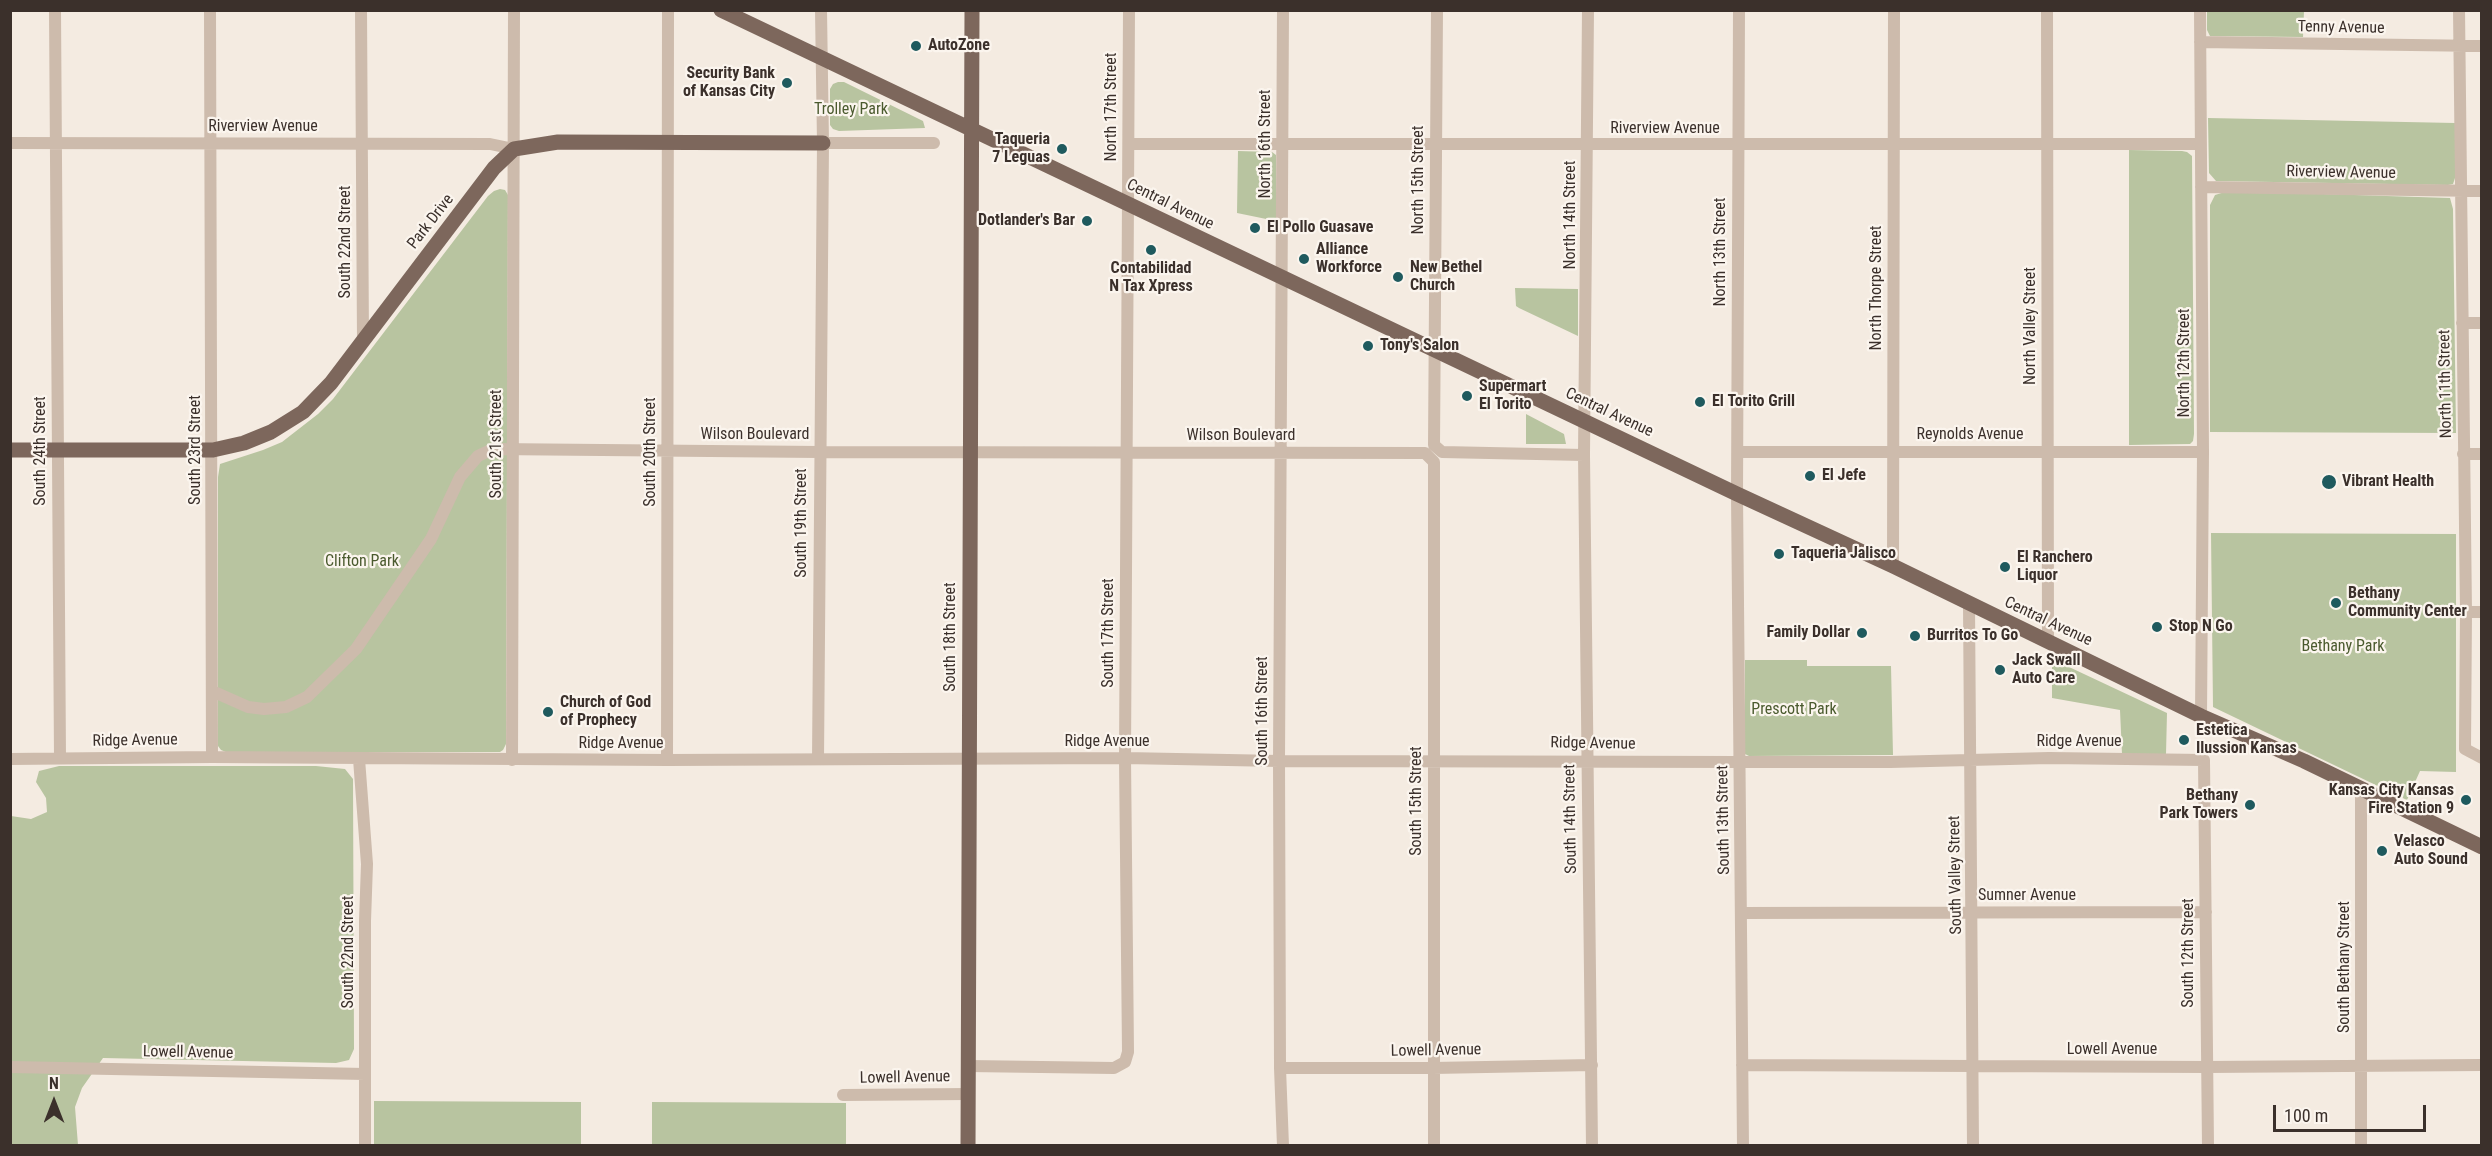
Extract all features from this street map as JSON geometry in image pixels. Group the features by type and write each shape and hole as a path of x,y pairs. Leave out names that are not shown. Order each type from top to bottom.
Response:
{"main road":[{"name":"Central Avenue","path":"721,10 1434,351 1893,566 2201,716 2481,847"},
{"name":"South 18th Street","path":"968,1146 972,10"},
{"path":"514,149 558,142 823,142"},
{"name":"Park Drive","path":"10,450 213,450 244,443 271,432 303,412 331,383 494,168 514,149"}],"street":[{"name":"South 24th Street","path":"55,10 60,758"},
{"name":"South 23rd Street","path":"210,10 213,450 212,757"},
{"name":"South 22nd Street","path":"361,10 363,341"},
{"name":"South 21st Street","path":"512,760 514,10"},
{"name":"South 20th Street","path":"667,760 668,10"},
{"name":"South 19th Street","path":"818,759 823,142 821,10"},
{"name":"North 17th Street","path":"1127,204 1129,10"},
{"name":"North 16th Street","path":"1281,278 1283,10"},
{"name":"North 15th Street","path":"1434,351 1437,10"},
{"name":"North 14th Street","path":"1584,420 1588,10"},
{"name":"North 13th Street","path":"1737,494 1739,10"},
{"name":"North Thorpe Street","path":"1893,566 1894,10"},
{"name":"North Valley Street","path":"2048,10 2048,642"},
{"name":"North 12th Street","path":"2200,10 2203,452 2201,716"},
{"name":"North 11th Street","path":"2459,10 2466,612 2465,749 2477,757"},
{"name":"Tenny Avenue","path":"2200,42 2481,46"},
{"path":"823,142 934,143"},
{"name":"Riverview Avenue","path":"10,143 490,144 514,149"},
{"name":"Riverview Avenue","path":"1129,144 1588,146 2200,144"},
{"name":"Riverview Avenue","path":"2201,187 2481,191"},
{"name":"South 17th Street","path":"1125,1062 1128,1052 1125,758 1127,204"},
{"name":"South 16th Street","path":"1281,278 1279,761 1282,1146"},
{"path":"2462,323 2481,323"},
{"name":"South 15th Street","path":"1434,351 1434,1146"},
{"name":"South 14th Street","path":"1584,420 1592,1146"},
{"name":"Wilson Boulevard","path":"212,691 248,707 264,709 286,707 307,697 356,649 431,539 460,477 478,456 493,448 819,452 1442,452 1584,455"},
{"name":"Reynolds Avenue","path":"1738,452 2203,452"},
{"path":"2463,454 2481,454"},
{"name":"South 13th Street","path":"1737,494 1743,1146"},
{"name":"South Valley Street","path":"1969,605 1973,1146"},
{"path":"2466,612 2481,612"},
{"name":"Ridge Avenue","path":"10,759 212,757 512,760 1125,758 1279,761 1739,762 1971,761 2049,758 2204,760"},
{"name":"South 22nd Street","path":"359,759 367,864 364,921 365,1146"},
{"name":"South 12th Street","path":"2204,760 2208,1146"},
{"name":"South Bethany Street","path":"2361,789 2361,1146"},
{"name":"Sumner Avenue","path":"1741,913 2206,912"},
{"name":"Lowell Avenue","path":"968,1066 1114,1068 1125,1062"},
{"name":"Lowell Avenue","path":"1280,1068 1592,1065"},
{"name":"Lowell Avenue","path":"1742,1065 2207,1067 2481,1065"},
{"name":"Lowell Avenue","path":"10,1067 365,1074"},
{"name":"Lowell Avenue","path":"843,1095 968,1094"}],"green space":[{"path":"2207,11 2304,11 2303,37 2210,36 2207,30"},
{"name":"Trolley Park","path":"838,82 844,82 923,121 925,128 839,131 833,129 830,125 830,89"},
{"path":"2208,118 2455,123 2455,178 2453,184 2448,185 2216,181 2209,173"},
{"path":"2129,150 2182,151 2192,156 2194,434 2190,444 2129,445"},
{"path":"1238,151 1272,152 1276,155 1276,221 1237,213"},
{"name":"Clifton Park","path":"500,189 505,190 508,195 506,744 500,752 226,752 221,750 218,746 218,477 220,464 282,442 318,414 333,399 488,196"},
{"path":"2228,191 2450,198 2453,209 2456,433 2210,432 2210,205 2215,195"},
{"path":"1515,288 1578,289 1578,336 1516,306"},
{"path":"1526,414 1564,434 1566,444 1526,444"},
{"name":"Bethany Park","path":"2211,533 2456,534 2456,772 2420,771 2407,800 2213,707"},
{"path":"2052,659 2167,713 2166,754 2122,754 2120,710 2052,698"},
{"name":"Prescott Park","path":"1745,660 1807,660 1807,666 1891,666 1893,755 1749,756 1745,754"},
{"path":"59,766 316,766 345,769 353,779 354,1049 349,1060 336,1063 103,1058 82,1088 75,1107 78,1145 11,1146 11,816 31,819 47,812 46,798 36,782 39,771"},
{"path":"374,1101 581,1102 581,1145 374,1145"},
{"path":"652,1102 846,1103 846,1145 652,1145"}],"place":[{"name":"AutoZone","path":"916,46"},
{"name":"Security Bank of Kansas City","path":"787,83"},
{"name":"Taqueria 7 Leguas","path":"1062,149"},
{"name":"Dotlander's Bar","path":"1087,221"},
{"name":"El Pollo Guasave","path":"1255,228"},
{"name":"Contabilidad N Tax Xpress","path":"1151,250"},
{"name":"Alliance Workforce","path":"1304,259"},
{"name":"New Bethel Church","path":"1398,277"},
{"name":"Tony's Salon","path":"1368,346"},
{"name":"Supermart El Torito","path":"1467,396"},
{"name":"El Torito Grill","path":"1700,402"},
{"name":"El Jefe","path":"1810,476"},
{"name":"Vibrant Health","path":"2329,482"},
{"name":"Taqueria Jalisco","path":"1779,554"},
{"name":"El Ranchero Liquor","path":"2005,567"},
{"name":"Bethany Community Center","path":"2336,603"},
{"name":"Stop N Go","path":"2157,627"},
{"name":"Family Dollar","path":"1862,633"},
{"name":"Burritos To Go","path":"1915,636"},
{"name":"Jack Swall Auto Care","path":"2000,670"},
{"name":"Church of God of Prophecy","path":"548,712"},
{"name":"Estetica Ilussion Kansas","path":"2184,740"},
{"name":"Kansas City Kansas Fire Station 9","path":"2466,800"},
{"name":"Bethany Park Towers","path":"2250,805"},
{"name":"Velasco Auto Sound","path":"2382,851"}]}
